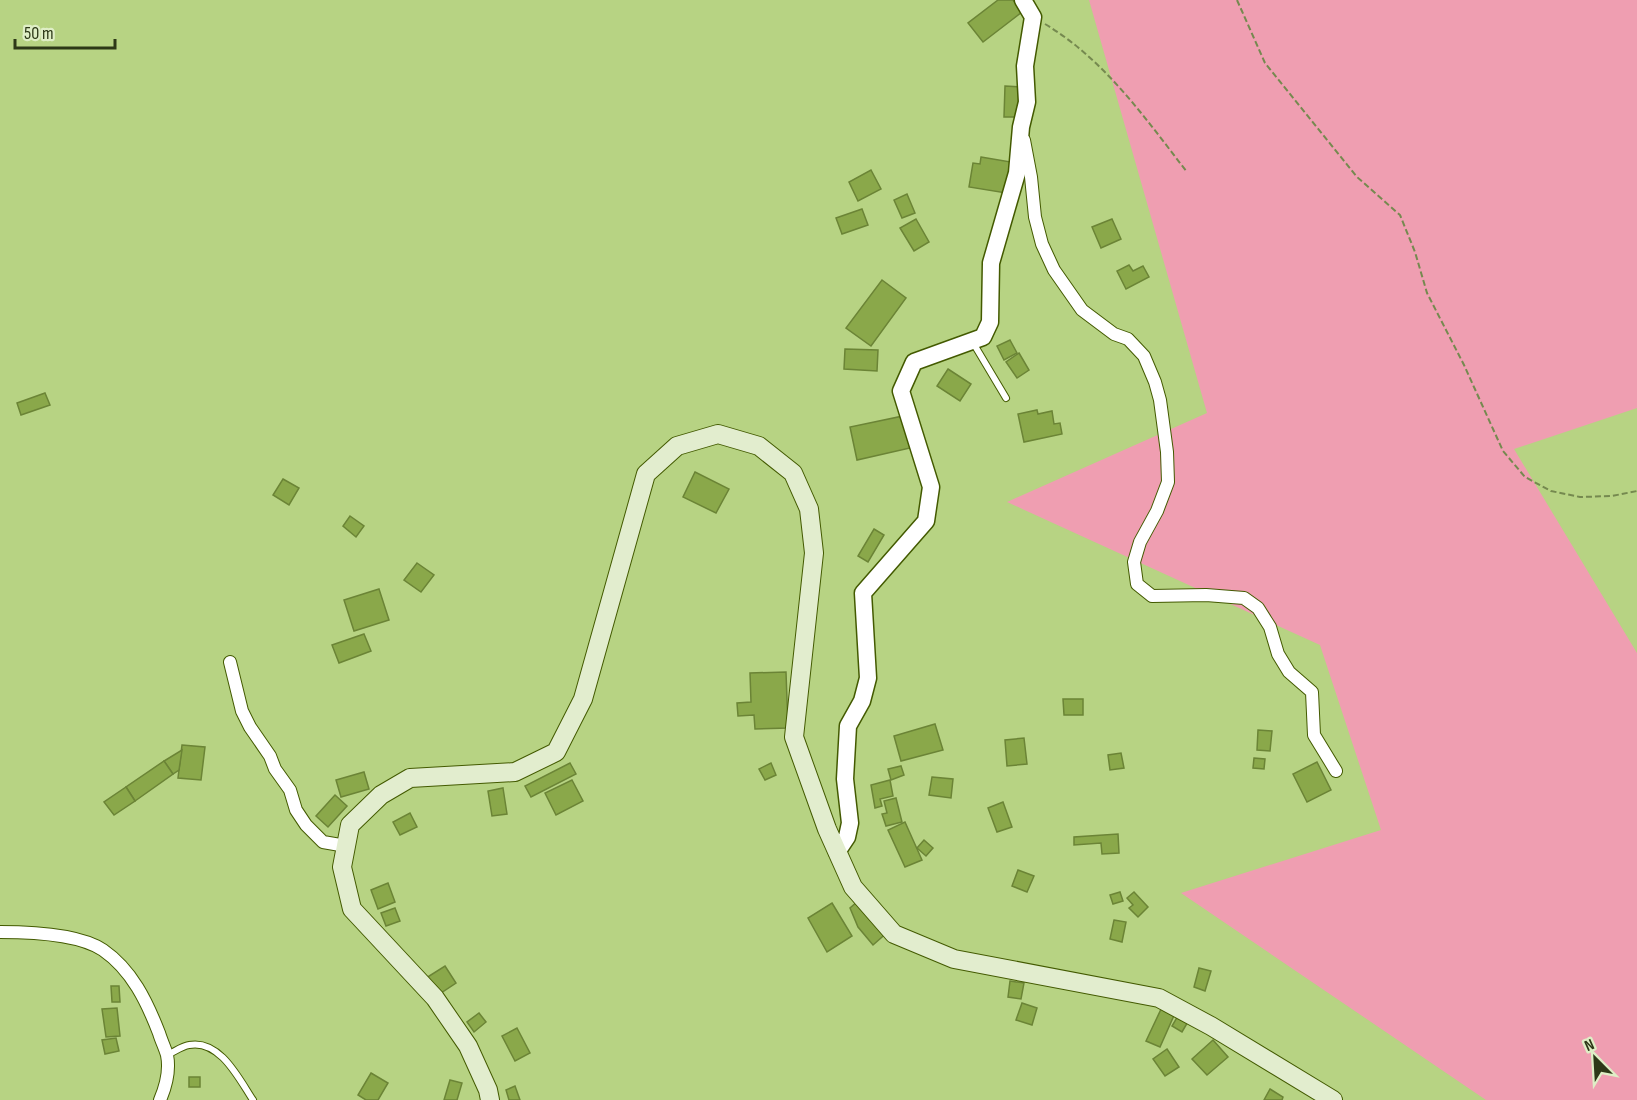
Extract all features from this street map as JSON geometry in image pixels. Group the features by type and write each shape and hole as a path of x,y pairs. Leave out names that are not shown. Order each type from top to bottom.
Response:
{"main road":[{"path":"489,1100 488,1090 468,1046 435,998 352,909 342,867 350,825 381,795 410,778 515,771 556,752 583,699 646,474 677,446 718,434 759,446 793,473 809,509 814,553 794,737 827,830 853,887 894,934 954,959 1159,998 1333,1100"}],"street":[{"path":"837,852 847,837 850,823 845,779 848,726 862,701 868,678 863,593 926,521 931,487 901,391 914,362 983,337 990,322 991,263 1017,173 1021,127 1027,102 1025,66 1033,17 1023,0"},
{"path":"1021,127 1031,177 1035,217 1042,244 1054,270 1082,310 1114,334 1128,339 1144,356 1160,400 1167,452 1168,482 1157,511 1140,542 1134,562 1137,584 1152,596 1206,595 1244,598 1258,608 1270,627 1278,654 1289,672 1312,692 1314,735 1336,771"},
{"path":"230,662 242,711 270,756 275,769 290,790 296,810 306,825 323,842 346,846"},
{"path":"0,932 64,936 102,949 126,970 148,1006 167,1055 167,1077 160,1100"}],"lane":[{"path":"972,341 1006,398"},
{"path":"167,1055 189,1045 208,1046 234,1071 252,1100"}],"path":[{"path":"1237,0 1265,63 1357,177 1400,215 1415,252 1427,293 1464,365 1503,451 1525,477 1551,491 1580,497 1637,491"},
{"path":"1033,17 1058,32 1124,92 1187,172"}],"shaded area":[{"path":"1089,0 1637,0 1637,408 1514,449 1637,653 1637,1100 1486,1100 1181,893 1381,830 1320,645 1007,502 1207,413"}],"building":[{"path":"998,0 1013,0 1022,12 983,42 968,23"},
{"path":"1005,86 1021,87 1020,117 1004,117"},
{"path":"981,157 1011,162 1006,193 969,187 973,163 980,164"},
{"path":"871,170 881,189 858,201 849,182"},
{"path":"907,194 915,213 902,218 894,200"},
{"path":"862,209 868,225 842,234 836,218"},
{"path":"916,219 929,242 914,251 900,228"},
{"path":"1112,219 1121,239 1101,248 1092,227"},
{"path":"1129,265 1133,271 1143,266 1149,277 1126,289 1117,271"},
{"path":"882,280 906,298 871,346 846,328"},
{"path":"1010,340 1017,353 1004,360 997,346"},
{"path":"845,349 878,350 877,371 844,369"},
{"path":"1019,353 1029,370 1017,378 1006,362"},
{"path":"948,369 971,384 960,401 937,386"},
{"path":"45,393 50,405 21,415 17,403"},
{"path":"1037,410 1038,414 1052,411 1054,424 1060,423 1062,434 1024,442 1018,414"},
{"path":"903,416 910,448 857,460 850,427"},
{"path":"695,472 729,489 716,513 683,497"},
{"path":"283,479 299,488 289,505 273,495"},
{"path":"350,516 364,526 356,537 343,526"},
{"path":"874,529 884,535 868,562 858,556"},
{"path":"417,563 434,575 421,592 404,580"},
{"path":"379,589 389,620 354,631 344,600"},
{"path":"364,634 371,651 339,663 332,645"},
{"path":"786,672 788,728 755,729 754,715 738,716 737,703 751,702 750,673"},
{"path":"1063,699 1083,699 1083,715 1064,715"},
{"path":"935,724 943,750 901,761 894,736"},
{"path":"1258,730 1272,731 1270,751 1257,750"},
{"path":"1024,738 1027,764 1007,766 1005,740"},
{"path":"182,745 205,747 201,780 178,778"},
{"path":"182,750 179,770 173,774 164,761"},
{"path":"1121,753 1124,768 1110,770 1108,755"},
{"path":"1254,758 1265,759 1264,769 1253,768"},
{"path":"164,761 173,774 135,801 126,787"},
{"path":"1317,762 1331,790 1307,802 1293,774"},
{"path":"570,763 576,774 531,797 525,786"},
{"path":"771,763 776,775 765,780 759,769"},
{"path":"901,766 904,775 891,780 888,769"},
{"path":"364,772 369,789 341,797 336,780"},
{"path":"932,777 953,779 951,798 929,795"},
{"path":"572,780 583,801 556,815 545,793"},
{"path":"890,780 893,796 880,799 882,806 875,808 871,785"},
{"path":"126,787 135,801 114,815 104,802"},
{"path":"503,788 507,814 492,816 488,791"},
{"path":"335,795 347,806 328,827 316,816"},
{"path":"896,798 902,822 886,826 882,814 887,813 884,801"},
{"path":"1003,802 1012,827 997,832 988,808"},
{"path":"410,813 417,827 400,835 393,822"},
{"path":"905,822 922,860 905,867 888,830"},
{"path":"1118,834 1119,853 1102,854 1101,843 1074,845 1074,837"},
{"path":"924,840 933,848 926,856 917,848"},
{"path":"1018,870 1034,876 1027,892 1012,886"},
{"path":"388,883 395,902 378,909 371,890"},
{"path":"1120,892 1123,901 1113,904 1110,895"},
{"path":"1134,892 1148,907 1138,917 1129,908 1133,905 1127,898"},
{"path":"857,902 890,930 873,945 858,927 850,908"},
{"path":"832,903 852,936 827,952 808,918"},
{"path":"395,908 400,921 386,926 381,913"},
{"path":"1114,920 1126,922 1122,942 1110,939"},
{"path":"445,966 456,983 438,995 426,978"},
{"path":"1199,968 1211,971 1205,991 1194,987"},
{"path":"1010,981 1024,983 1021,999 1008,997"},
{"path":"111,986 119,986 120,1002 112,1002"},
{"path":"1022,1003 1037,1008 1032,1025 1016,1020"},
{"path":"1163,1005 1176,1011 1160,1047 1146,1041"},
{"path":"117,1008 120,1036 106,1037 102,1009"},
{"path":"479,1013 486,1022 474,1032 467,1022"},
{"path":"1179,1014 1189,1020 1182,1032 1172,1026"},
{"path":"517,1028 530,1053 515,1061 502,1036"},
{"path":"116,1038 119,1051 105,1054 102,1040"},
{"path":"1213,1040 1228,1057 1207,1075 1192,1059"},
{"path":"1167,1049 1179,1067 1165,1076 1153,1059"},
{"path":"371,1073 388,1083 378,1100 366,1100 358,1095"},
{"path":"189,1077 200,1077 200,1087 189,1087"},
{"path":"450,1080 462,1083 457,1100 444,1100"},
{"path":"515,1086 520,1100 509,1100 506,1090"},
{"path":"1270,1089 1283,1097 1282,1100 1264,1100"}]}
